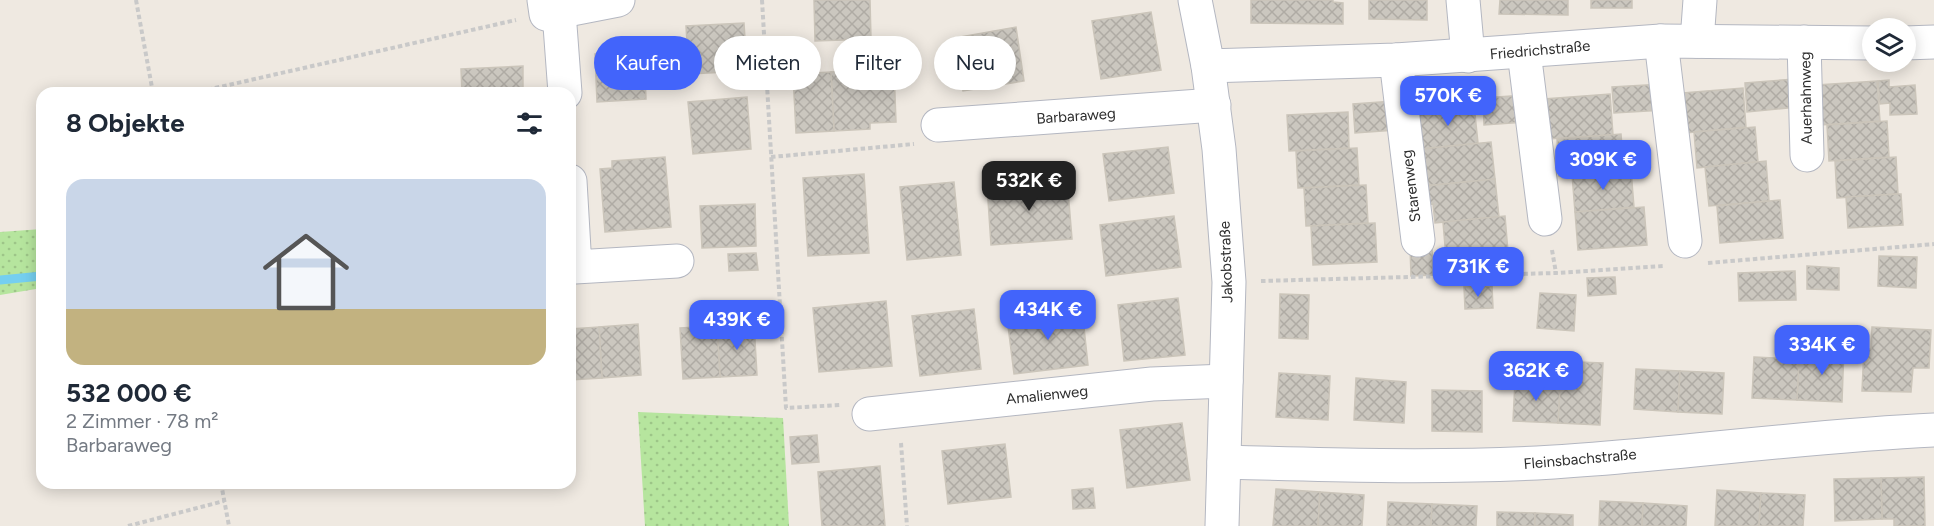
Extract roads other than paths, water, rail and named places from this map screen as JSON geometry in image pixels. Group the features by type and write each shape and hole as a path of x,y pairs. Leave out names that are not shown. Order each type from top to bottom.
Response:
{"street":[{"path":"564,87 550,8 618,0"},
{"name":"Jakobstraße","path":"1195,0 1214,105 1229,282 1222,526"},
{"path":"1462,0 1468,56"},
{"path":"1697,41 1700,0"},
{"path":"1661,41 1685,257"},
{"name":"Friedrichstraße","path":"1208,66 1396,60 1661,41 1862,43"},
{"name":"Auerhahnweg","path":"1804,42 1807,154"},
{"path":"1916,43 1934,42"},
{"path":"1524,52 1545,219"},
{"name":"Starenweg","path":"1396,60 1418,240"},
{"name":"Barbaraweg","path":"939,125 1214,105"},
{"path":"576,267 677,261"},
{"name":"Amalienweg","path":"884,413 1152,384 1226,381"},
{"name":"Fleinsbachstraße","path":"1224,462 1374,466 1539,463 1813,437 1934,430"}],"waterway":[{"path":"0,280 36,277"}]}
